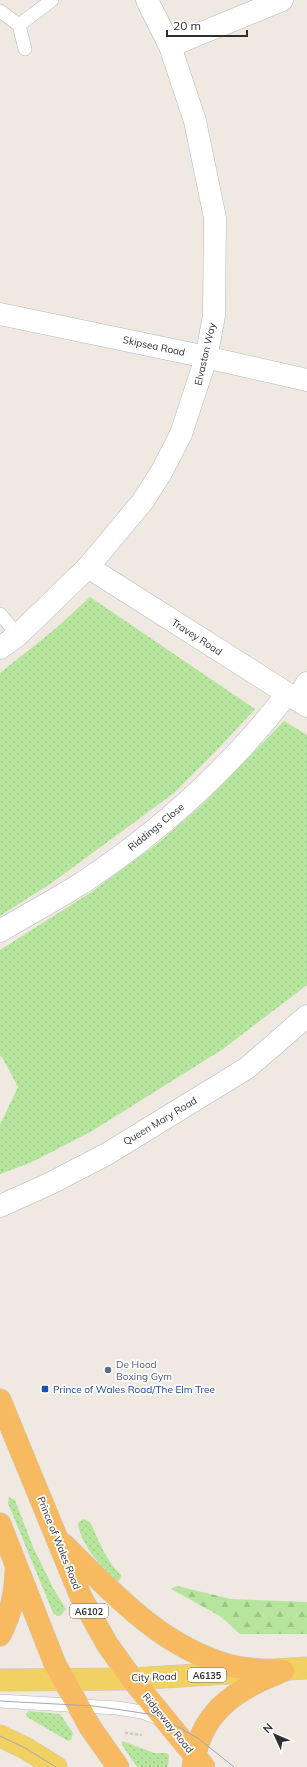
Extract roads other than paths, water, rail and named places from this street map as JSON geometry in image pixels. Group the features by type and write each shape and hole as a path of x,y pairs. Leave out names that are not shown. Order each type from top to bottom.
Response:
{"highway":[{"name":"Prince of Wales Road","path":"0,1400 81,1597 107,1644 132,1678"},
{"path":"0,1524 16,1561 44,1638 63,1679 78,1706 118,1767"},
{"path":"57,1538 139,1616 180,1647 229,1666 256,1670 282,1671"},
{"path":"0,1635 8,1618 14,1598 16,1561"},
{"path":"197,1763 204,1728 211,1716 231,1697 252,1684 282,1671"},
{"name":"Ridgeway Road","path":"132,1678 197,1763"}],"main road":[{"name":"City Road","path":"0,1680 132,1678 282,1671 307,1668"},
{"path":"0,1736 25,1748 56,1767"}],"street":[{"name":"Elvaston Way","path":"0,648 18,635 88,567 143,501 162,471 181,434 206,358 214,316 214,218 195,121 170,46 147,0"},
{"path":"170,46 282,0"},
{"name":"Skipsea Road","path":"0,314 307,380"},
{"name":"Travey Road","path":"88,567 299,696"},
{"name":"Riddings Close","path":"0,931 81,884 138,843 189,800 229,761 264,723 299,696"},
{"name":"Queen Mary Road","path":"0,1206 49,1184 107,1154 247,1068 307,1016"}],"lane":[{"path":"19,25 52,0"},
{"path":"0,11 19,25 25,49"},
{"path":"0,614 18,635"},
{"path":"0,1701 132,1710 149,1714 166,1722"}],"tram line":[{"path":"0,1701 94,1706 149,1714 173,1724 199,1739 234,1767"},
{"path":"0,1736 25,1748 56,1767"}],"place":[{"name":"De Hood Boxing Gym","path":"108,1370"},
{"name":"Prince of Wales Road/The Elm Tree","path":"45,1389"}]}
